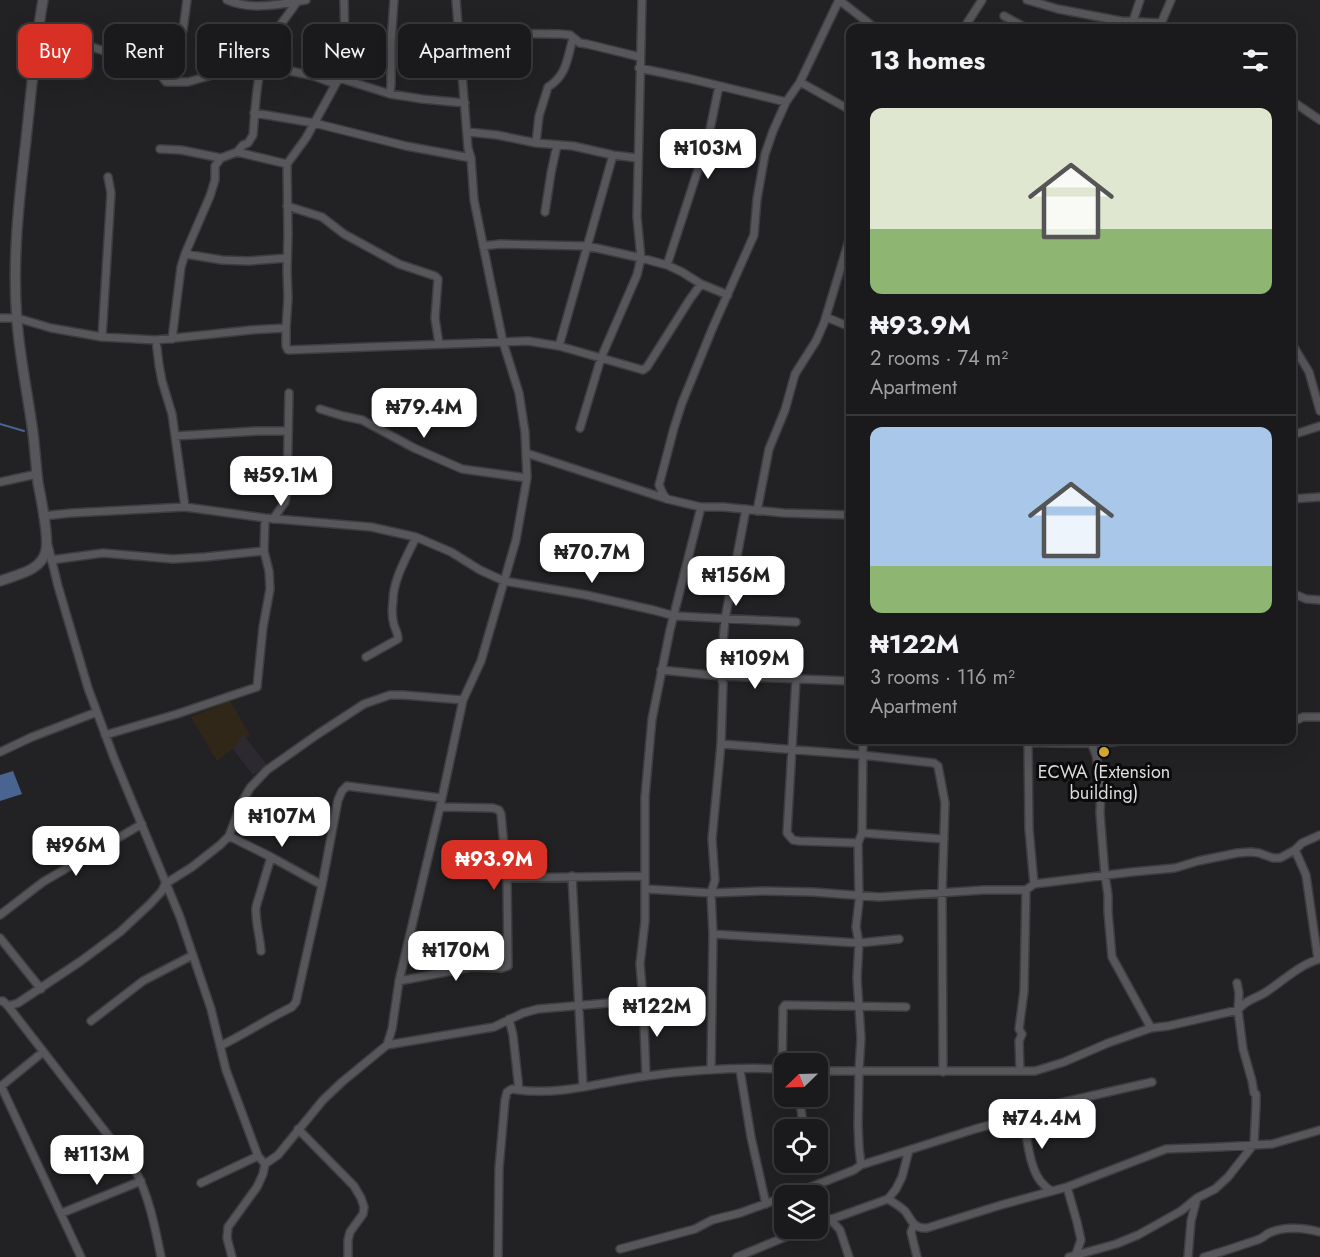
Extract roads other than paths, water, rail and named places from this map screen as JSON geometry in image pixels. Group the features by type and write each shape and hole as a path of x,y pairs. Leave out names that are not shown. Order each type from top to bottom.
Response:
{"street":[{"path":"39,24 43,0"},
{"path":"188,0 183,30 163,73 163,78 166,82 188,82 202,78"},
{"path":"227,0 244,6 301,0"},
{"path":"282,24 301,0"},
{"path":"344,0 345,46 342,67 328,101 287,164 286,346 289,350 528,341 559,346 640,370 645,369 701,284"},
{"path":"390,94 394,0"},
{"path":"456,0 459,24"},
{"path":"580,428 601,358 637,275 641,258 637,217 642,0"},
{"path":"667,499 659,486 674,428 692,378 754,235 757,199 765,154 786,102 800,82 839,0 870,24"},
{"path":"967,24 982,0"},
{"path":"1027,0 1058,9 1121,21 1156,24"},
{"path":"1133,21 1140,0"},
{"path":"1161,24 1171,0"},
{"path":"1004,16 1019,24"},
{"path":"531,34 570,35 579,43 640,57"},
{"path":"536,143 538,116 548,87 555,83 564,70 573,38"},
{"path":"639,68 786,102"},
{"path":"291,71 390,94 465,103"},
{"path":"33,78 18,219 17,318 47,544 81,665 105,735 180,917 211,1009 226,1070 258,1156 265,1164"},
{"path":"160,149 181,150 221,158 237,152 248,143 253,135 259,78"},
{"path":"387,1045 392,1029 399,981 463,700 481,661 516,540 527,478 525,432 519,393 503,342 474,200 463,78"},
{"path":"800,82 846,108"},
{"path":"667,265 708,139 719,86"},
{"path":"1296,104 1320,120"},
{"path":"254,113 314,123 406,146 471,158"},
{"path":"468,132 536,143 573,146 638,158"},
{"path":"545,212 558,145"},
{"path":"237,152 287,164"},
{"path":"559,346 613,155"},
{"path":"172,339 181,267 210,196 215,180 215,166 221,158"},
{"path":"102,337 111,193 108,177"},
{"path":"287,206 322,217 344,234 399,264 435,276 438,279 435,318 439,344"},
{"path":"483,246 500,244 587,246 667,265 701,284 728,295"},
{"path":"185,254 222,260 287,258"},
{"path":"757,511 769,449 785,410 795,374 816,341 846,259"},
{"path":"826,317 846,325"},
{"path":"0,318 17,318 102,337 156,340 286,328"},
{"path":"156,340 162,381 172,414 185,507"},
{"path":"1296,351 1309,372 1320,411"},
{"path":"273,519 285,502 287,490 289,393"},
{"path":"320,409 362,420 414,448 462,469 527,478"},
{"path":"1296,434 1320,426"},
{"path":"175,436 258,431 288,432"},
{"path":"526,453 667,499 701,507 846,515"},
{"path":"0,482 37,474"},
{"path":"1296,499 1320,497"},
{"path":"43,516 185,507 273,519 371,527 416,537 451,552 480,570 504,581 586,595 675,616 796,622"},
{"path":"646,1076 640,964 645,921 645,797 650,734 661,670 701,507"},
{"path":"711,1070 713,934 711,893 715,880 712,839 722,744 723,683 720,676 725,619 746,509"},
{"path":"105,735 257,687 262,635 270,589 269,571 264,551 265,518"},
{"path":"366,657 398,639 394,625 393,592 416,537"},
{"path":"29,570 44,559 47,544"},
{"path":"0,581 52,562 103,553 173,559 264,551"},
{"path":"1296,595 1320,600"},
{"path":"661,670 720,676 846,681"},
{"path":"796,679 787,833 793,840 799,841 858,843"},
{"path":"8,1006 18,1003 41,989 120,932 150,904 165,884 192,867 229,836 241,804 250,788 267,770 318,734 364,704 390,695 463,700"},
{"path":"0,752 51,729 97,712"},
{"path":"1296,720 1303,717 1320,717"},
{"path":"722,744 862,755 934,763 938,766 945,803 942,893 943,1072"},
{"path":"861,1165 858,1070 861,1038 857,978 859,943 856,927 859,896 858,843 862,833 863,744"},
{"path":"1026,744 1029,829 1034,884"},
{"path":"1092,744 1101,786 1100,813 1112,957 1150,1028"},
{"path":"220,1046 292,1007 296,1002 338,800 342,791 347,786 441,798"},
{"path":"399,981 472,967 502,968 508,966 507,878 501,814 499,810 493,808 440,807"},
{"path":"0,915 43,882 142,824"},
{"path":"862,833 944,839"},
{"path":"229,836 322,885"},
{"path":"646,889 711,893 813,892 879,897 983,890 1026,890 1034,884 1175,868 1237,853 1251,852 1281,858 1302,843 1320,836"},
{"path":"828,1071 1035,1071 1150,1028 1238,1010 1242,1005 1319,959 1306,875 1295,850"},
{"path":"261,951 256,907 271,857"},
{"path":"572,876 583,1086"},
{"path":"507,878 644,876"},
{"path":"1020,1071 1019,1041 1022,1034 1019,1029 1024,991 1026,890"},
{"path":"713,934 859,943 899,939"},
{"path":"0,938 41,989"},
{"path":"91,1022 143,981 193,955"},
{"path":"1072,1256 1116,1244 1138,1235 1180,1211 1197,1198 1215,1189 1228,1177 1254,1144 1256,1094 1243,1049 1237,983"},
{"path":"232,1257 227,1238 228,1227 257,1187 265,1164 278,1155 323,1100 387,1045 494,1027 523,1013 538,1009 643,1000"},
{"path":"0,1001 8,1006 135,1170 151,1211 161,1257"},
{"path":"784,1053 783,1008 785,1005 906,1007"},
{"path":"509,1019 519,1090"},
{"path":"43,1052 1,1086 81,1257"},
{"path":"498,1257 499,1168 507,1092 512,1089 531,1091 711,1070 774,1069"},
{"path":"740,1070 751,1137 766,1204"},
{"path":"815,1185 854,1170 861,1165 1023,1116 1051,1105 1152,1082"},
{"path":"1023,1116 1036,1175 1042,1185 1052,1191"},
{"path":"298,1130 354,1186 361,1198 364,1207 363,1214 350,1232 348,1257"},
{"path":"888,1200 906,1212 914,1225 927,1228 1067,1187 1166,1149 1279,1142 1320,1130"},
{"path":"849,1257 840,1230 830,1219 888,1200 902,1177 909,1150"},
{"path":"201,1183 258,1156"},
{"path":"62,1213 141,1181"},
{"path":"1067,1187 1081,1240 1092,1251"},
{"path":"1188,1257 1191,1221 1197,1198"},
{"path":"620,1249 695,1229 712,1220 774,1201"},
{"path":"914,1225 911,1232 917,1257"},
{"path":"1208,1256 1259,1240 1282,1229 1320,1232"},
{"path":"736,1257 780,1239"},
{"path":"1072,1256 1081,1240"}],"water":[{"path":"13,771 22,794 0,801 0,775"}],"waterway":[{"path":"0,424 24,431"}],"place":[{"name":"ECWA (Extension building)","path":"1104,752"}]}
